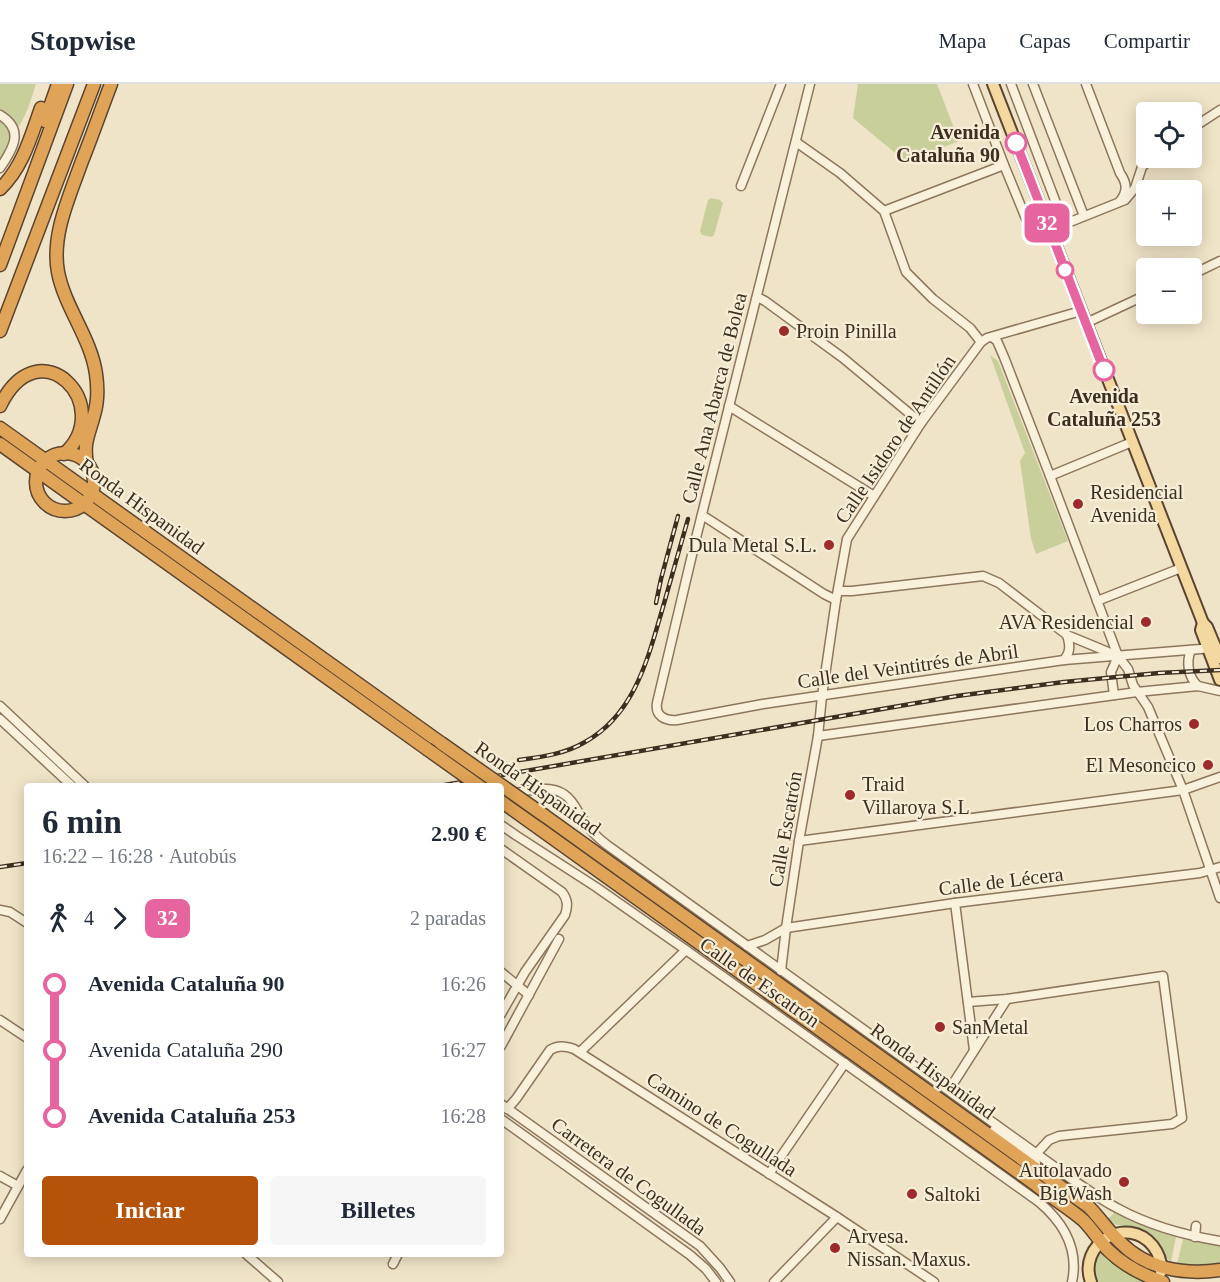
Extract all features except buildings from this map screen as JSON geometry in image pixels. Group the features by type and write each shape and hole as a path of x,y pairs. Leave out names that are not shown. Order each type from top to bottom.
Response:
{"highway":[{"path":"0,189 21,161 50,84"},
{"path":"22,205 21,186 58,84"},
{"path":"0,265 67,84"},
{"path":"0,331 94,84"},
{"path":"44,216 71,167 105,84"},
{"path":"87,464 86,440 97,401 96,373 87,342 61,283 57,269 57,240 68,201 111,84"},
{"path":"0,406 10,389 25,376 47,372 69,382 77,395 82,414 81,426 76,438 64,454"},
{"name":"Ronda Hispanidad","path":"2,430 42,466 475,783"},
{"name":"Ronda Hispanidad","path":"0,444 42,466"},
{"path":"64,454 77,456 87,464 94,480 88,499 74,510 68,511 62,511 46,504 39,494 36,483 42,466 57,455 64,454"},
{"name":"Ronda Hispanidad","path":"88,499 497,783"},
{"name":"Ronda Hispanidad","path":"504,788 1053,1180 1089,1207 1121,1244 1138,1258 1162,1267 1198,1272 1220,1270"},
{"name":"Ronda Hispanidad","path":"504,803 1025,1177 1084,1221 1101,1242 1127,1265 1160,1282"}],"main road":[{"path":"993,84 1203,623 1200,630 1216,650 1220,680"},
{"path":"1087,1278 1090,1256 1101,1242 1113,1235 1125,1233 1137,1234 1148,1240 1159,1255 1162,1267"},
{"name":"Ronda Hispanidad","path":"1160,1282 1162,1267"}],"street":[{"path":"741,186 781,84"},
{"name":"Calle Ana Abarca de Bolea","path":"662,718 657,711 657,703 810,84"},
{"path":"973,84 1027,221 1036,228 1050,230 1128,198 1144,168"},
{"path":"1011,84 1064,224"},
{"path":"1034,84 1084,216"},
{"path":"1086,84 1123,177 1125,192 1118,203"},
{"path":"1202,122 1220,110"},
{"path":"0,115 13,126 15,136 9,154 0,168"},
{"path":"796,142 840,173 884,211 906,272 933,299 970,328 981,342 1081,311"},
{"path":"884,211 1004,165"},
{"path":"1123,177 1139,175"},
{"path":"1202,269 1220,261"},
{"path":"757,297 843,358 921,423"},
{"path":"1086,323 1136,300"},
{"path":"996,338 1118,656 1128,669 1137,692 1148,706 1216,868 1220,898"},
{"name":"Calle Isidoro de Antillón","path":"818,736 822,696 847,539 921,423 981,342"},
{"path":"729,406 874,496"},
{"path":"1050,476 1132,442"},
{"path":"702,514 824,594 837,596 852,591 984,576 999,583 1067,635 1118,656"},
{"path":"1097,602 1181,568"},
{"path":"1064,660 1070,646 1067,635"},
{"path":"1191,650 1188,657 1189,668 1192,680 1198,686"},
{"name":"Calle del Veintitrés de Abril","path":"662,718 672,721 764,704 1064,660 1216,650"},
{"path":"1114,695 1111,672 1118,656"},
{"path":"818,736 1137,692 1198,686 1220,691"},
{"path":"0,706 69,783"},
{"path":"0,718 81,783"},
{"name":"Calle Escatrón","path":"781,971 799,841 818,736"},
{"path":"799,841 1183,790 1220,777"},
{"name":"Calle de Escatrón","path":"504,799 539,789 552,789 562,793 572,802 585,823 601,840 1073,1180 1114,1207 1147,1223 1165,1230 1220,1241"},
{"name":"Calle de Escatrón","path":"504,827 596,887 1040,1202 1057,1219 1069,1239 1073,1257 1072,1282"},
{"path":"504,851 562,892 567,902 565,915 525,972 504,1009"},
{"name":"Calle de Lécera","path":"786,927 955,903 1200,873 1216,868"},
{"path":"955,903 974,1050"},
{"path":"0,910 10,912 24,921"},
{"path":"747,946 765,940 786,927"},
{"path":"504,1041 559,939"},
{"path":"580,1052 686,950"},
{"path":"504,974 529,995"},
{"path":"968,1002 1007,999 1163,976 1182,1118 1172,1124 1059,1136 1049,1140 1037,1153"},
{"path":"949,1090 1007,999"},
{"name":"Calle de Escatrón","path":"813,1008 834,1018 876,1048 912,1065"},
{"path":"0,1020 24,1036"},
{"name":"Ronda Hispanidad","path":"817,1028 832,1045 888,1088 902,1104"},
{"name":"Camino de Cogullada","path":"504,1107 516,1099 550,1050 563,1046 568,1047 580,1052 837,1217 934,1282"},
{"path":"769,1174 845,1063"},
{"name":"Ronda Hispanidad","path":"962,1101 982,1121 1024,1152 1053,1180"},
{"name":"Carretera de Cogullada","path":"504,1107 700,1246 730,1282"},
{"name":"Carretera de Cogullada","path":"504,1121 690,1255 706,1269 716,1282"},
{"name":"Calle de Escatrón","path":"997,1172 1045,1193"},
{"path":"0,1219 24,1175"},
{"path":"0,1176 18,1186"},
{"path":"774,1282 837,1217"},
{"path":"1195,1237 1196,1226"},
{"path":"249,1257 278,1282"},
{"path":"393,1264 397,1257"}],"green space":[{"path":"0,84 36,84 25,115 15,131 0,168"},
{"path":"858,84 937,84 959,141 906,162 853,118"},
{"path":"711,198 723,203 712,237 702,235 700,231 708,200"},
{"path":"990,355 998,361 1068,541 1036,554 1031,539 1020,461 1025,453"},
{"path":"1115,1212 1151,1229 1176,1237 1171,1262 1148,1233 1138,1228 1115,1225 1107,1220"},
{"path":"1183,1239 1220,1245 1220,1264 1199,1266 1177,1264"},
{"path":"1100,1251 1126,1272 1145,1282 1098,1282 1095,1266"}],"railway":[{"path":"656,603 678,516"},
{"path":"519,760 561,752 585,742 602,730 628,700 652,646 688,519"},
{"path":"456,783 957,696 1064,682 1220,670"},
{"path":"0,867 24,863"}],"bus line":[{"name":"32","path":"1016,143 1104,370"}],"place":[{"name":"Avenida Cataluña 90","path":"1016,143"},
{"name":"Proin Pinilla","path":"784,331"},
{"name":"Avenida Cataluña 253","path":"1104,370"},
{"name":"Residencial Avenida","path":"1078,504"},
{"name":"Dula Metal S.L.","path":"829,545"},
{"name":"AVA Residencial","path":"1146,622"},
{"name":"Los Charros","path":"1194,724"},
{"name":"El Mesoncico","path":"1208,765"},
{"name":"Traid Villaroya S.L","path":"850,795"},
{"name":"SanMetal","path":"940,1027"},
{"name":"Autolavado BigWash","path":"1124,1182"},
{"name":"Saltoki","path":"912,1194"},
{"name":"Arvesa. Nissan. Maxus.","path":"835,1248"}]}
